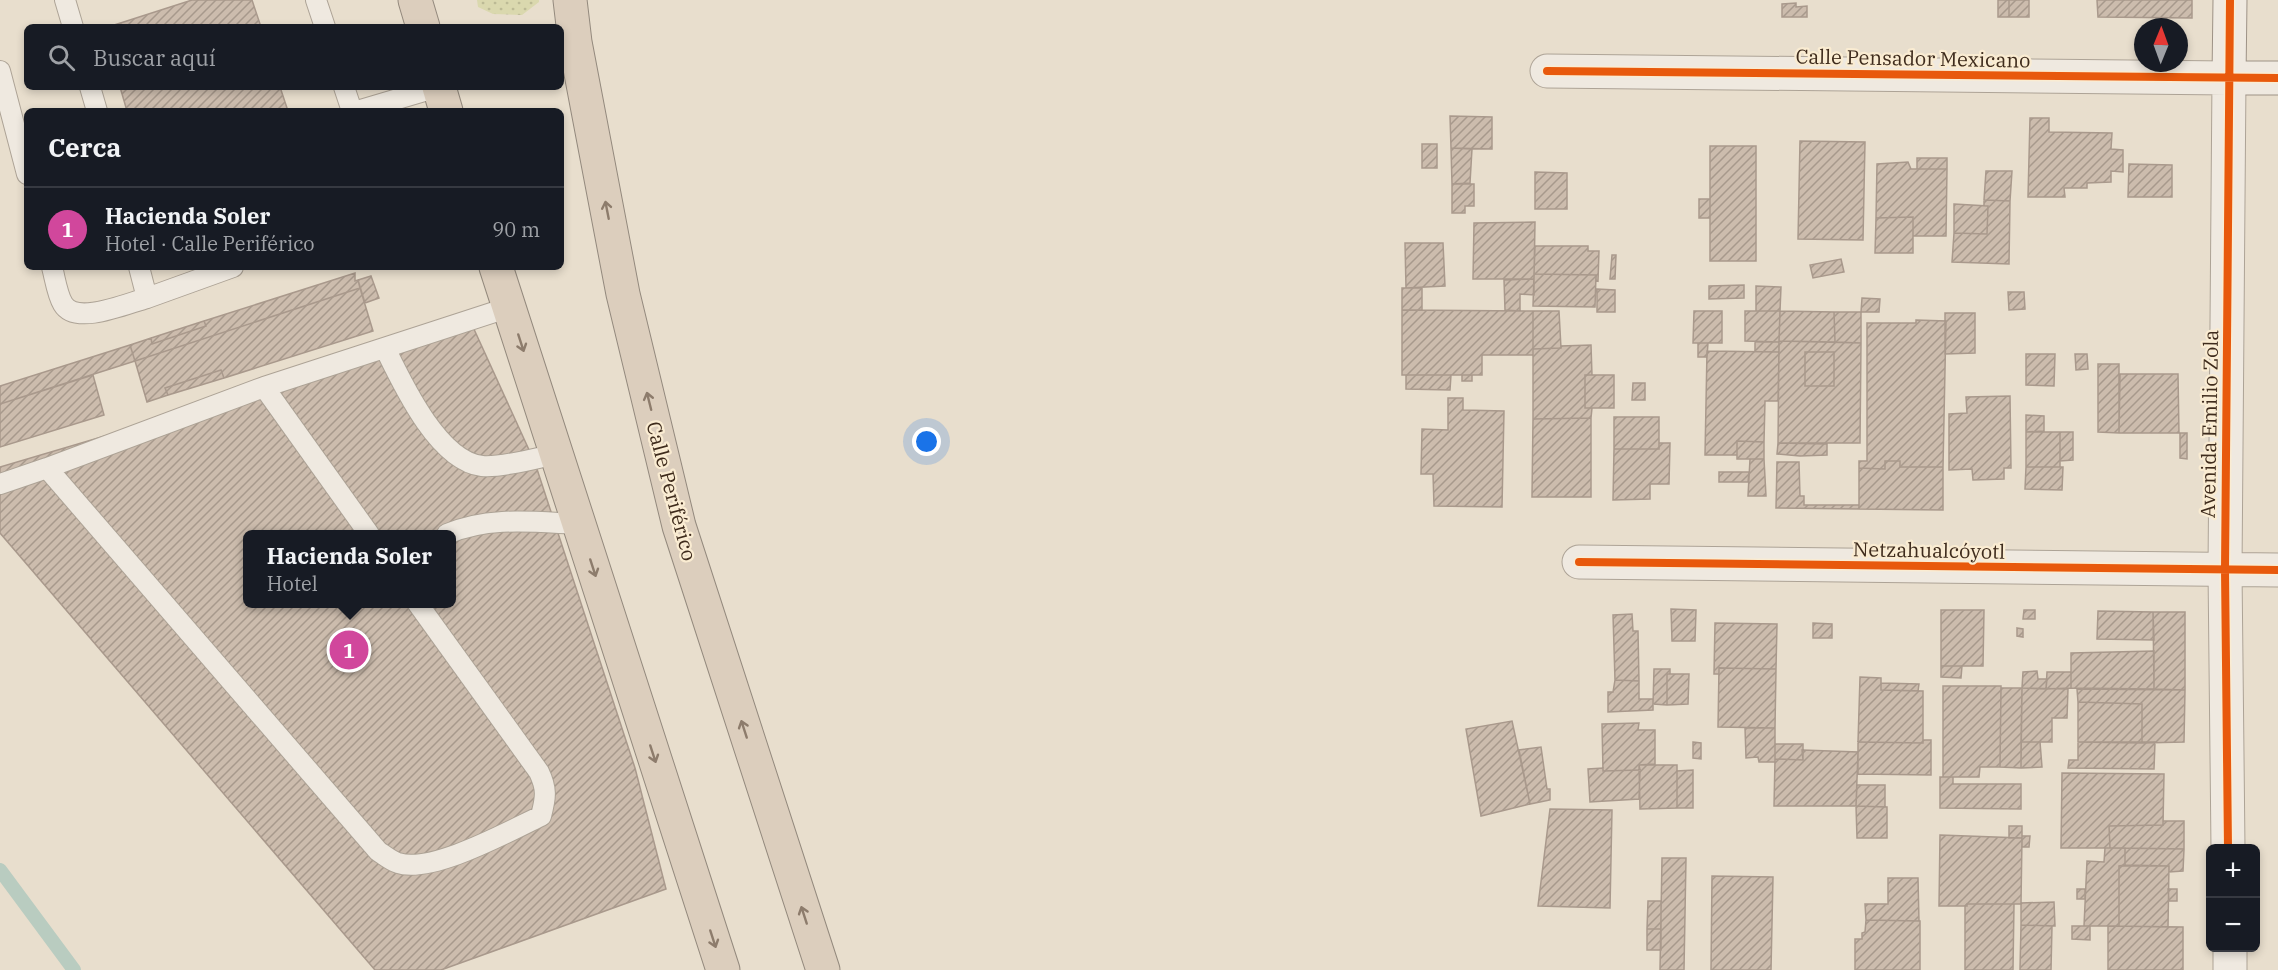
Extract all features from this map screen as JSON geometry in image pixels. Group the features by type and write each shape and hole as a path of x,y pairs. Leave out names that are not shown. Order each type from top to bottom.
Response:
{"highway":[{"path":"415,0 422,24"},
{"name":"Calle Periférico","path":"570,0 568,44 623,294 679,526 823,970"},
{"path":"439,90 445,108"},
{"path":"497,270 723,970"}],"street":[{"name":"Avenida Emilio Zola","path":"2228,844 2224,570 2230,0"},
{"name":"Calle Pensador Mexicano","path":"1547,71 2278,78"},
{"name":"Netzahualcóyotl","path":"1579,562 2278,570"},
{"path":"2229,952 2230,970"}],"lane":[{"path":"65,0 72,24"},
{"path":"316,0 324,24"},
{"path":"0,71 24,163"},
{"path":"91,90 97,108"},
{"path":"345,90 353,108"},
{"path":"364,108 428,90"},
{"path":"53,270 63,305 73,312 86,315 224,270"},
{"path":"141,270 147,297"},
{"path":"0,484 264,387 510,308"},
{"path":"385,348 410,398 447,448 463,458 482,466 556,454"},
{"path":"264,387 366,530"},
{"path":"47,468 378,851 398,863 422,865 456,855 541,816 545,801 545,786 539,772 422,608"},
{"path":"456,531 503,520 578,524"}],"shaded area":[{"path":"477,0 539,0 539,2 522,15 493,14 478,7"}],"building":[{"path":"192,0 252,0 260,24 117,24"},
{"path":"1998,0 2009,0 2009,17 1998,17"},
{"path":"2009,0 2029,0 2029,17 2009,17"},
{"path":"2097,0 2192,0 2192,18 2098,17"},
{"path":"1796,3 1796,7 1807,6 1807,17 1782,17 1782,4"},
{"path":"121,90 281,90 287,108 126,108"},
{"path":"1450,116 1492,117 1492,149 1451,148"},
{"path":"2030,118 2049,118 2049,132 2112,133 2111,149 2123,150 2123,172 2111,171 2111,182 2087,183 2087,188 2064,188 2065,197 2028,197"},
{"path":"1800,141 1865,142 1863,240 1798,239"},
{"path":"1422,144 1437,144 1437,168 1422,168"},
{"path":"1710,146 1756,146 1756,261 1710,261"},
{"path":"1451,148 1472,149 1470,183 1452,184"},
{"path":"1917,158 1947,158 1947,169 1917,169"},
{"path":"1908,162 1911,169 1947,169 1946,236 1913,236 1913,217 1876,218 1877,164"},
{"path":"2129,164 2172,165 2172,197 2128,197"},
{"path":"1986,171 2012,171 2010,201 1984,200"},
{"path":"1535,172 1567,173 1567,209 1535,209"},
{"path":"1452,184 1474,184 1474,206 1465,206 1465,213 1452,213"},
{"path":"1699,199 1710,199 1710,218 1699,218"},
{"path":"1984,200 2010,201 2009,264 1952,262 1954,233 1987,234 1988,206 1984,206"},
{"path":"1954,204 1988,206 1987,234 1954,233"},
{"path":"1913,217 1913,253 1875,253 1876,218"},
{"path":"1535,222 1534,279 1473,279 1474,223"},
{"path":"1405,243 1443,243 1445,286 1406,288"},
{"path":"1535,246 1588,246 1588,251 1599,251 1598,281 1596,275 1534,274"},
{"path":"1612,255 1616,255 1615,279 1610,279"},
{"path":"1841,259 1844,272 1813,278 1810,265"},
{"path":"355,273 355,281 358,280 360,288 135,361 130,345 151,338 152,344 206,326 204,321"},
{"path":"1534,274 1596,275 1595,307 1533,306"},
{"path":"371,276 379,298 365,303 358,280"},
{"path":"1534,279 1534,295 1520,294 1520,311 1505,310 1504,280"},
{"path":"1744,285 1744,298 1709,299 1709,286"},
{"path":"1756,286 1781,287 1780,311 1756,311"},
{"path":"360,288 373,331 224,378 221,370 165,388 168,395 147,402 135,361"},
{"path":"1402,288 1422,288 1422,310 1402,310"},
{"path":"1597,289 1615,290 1615,312 1597,312"},
{"path":"2008,292 2024,292 2025,309 2009,310"},
{"path":"1862,298 1880,299 1879,312 1861,312"},
{"path":"1402,310 1533,311 1533,355 1482,355 1482,375 1402,375"},
{"path":"1533,311 1559,311 1561,348 1533,349"},
{"path":"1694,311 1722,311 1722,343 1693,343"},
{"path":"1745,311 1780,311 1779,342 1745,341"},
{"path":"1780,311 1834,312 1835,342 1779,341"},
{"path":"1834,312 1861,312 1861,343 1835,342"},
{"path":"1945,313 1975,313 1975,353 1945,354"},
{"path":"1916,320 1946,321 1943,467 1900,467 1900,461 1885,461 1885,469 1859,468 1859,461 1867,461 1867,323 1916,323"},
{"path":"204,321 206,326 152,344 151,338"},
{"path":"473,327 535,463 635,768 666,889 441,970 375,970 0,533 0,467"},
{"path":"1779,341 1861,343 1860,443 1778,443","holes":["1805,352 1834,352 1834,386 1805,386"]},
{"path":"1755,342 1779,342 1779,352 1755,352"},
{"path":"1698,343 1708,343 1707,357 1698,357"},
{"path":"130,345 135,361 0,404 0,386"},
{"path":"1591,345 1592,375 1585,375 1585,408 1592,408 1591,418 1533,419 1533,349"},
{"path":"1707,351 1779,352 1778,401 1765,401 1764,442 1737,441 1737,455 1705,455"},
{"path":"1805,352 1834,352 1834,386 1805,386"},
{"path":"2026,354 2055,354 2054,386 2026,385"},
{"path":"2075,354 2087,354 2088,369 2076,370"},
{"path":"2098,364 2119,364 2119,433 2098,432"},
{"path":"221,370 224,378 168,395 165,388"},
{"path":"2120,374 2178,374 2179,433 2119,433"},
{"path":"93,375 104,415 0,447 0,404"},
{"path":"1406,375 1451,375 1450,390 1406,389"},
{"path":"1462,375 1472,375 1472,381 1462,381"},
{"path":"1585,375 1614,375 1614,408 1585,408"},
{"path":"1633,383 1645,383 1645,400 1632,400"},
{"path":"2010,396 2011,468 2004,468 2004,479 1973,480 1972,469 1949,470 1949,414 1967,413 1966,397"},
{"path":"1448,398 1463,398 1463,410 1504,411 1502,507 1434,506 1433,474 1421,474 1422,429 1448,430"},
{"path":"2026,415 2044,416 2044,431 2026,432"},
{"path":"1614,417 1659,417 1659,449 1614,449"},
{"path":"1591,418 1591,497 1532,497 1533,419"},
{"path":"2026,432 2060,432 2060,467 2026,467"},
{"path":"2060,432 2073,432 2073,460 2060,461"},
{"path":"2180,433 2187,433 2187,459 2180,458"},
{"path":"1737,441 1764,442 1764,459 1737,459"},
{"path":"1659,443 1670,443 1669,484 1650,484 1650,499 1613,500 1614,449 1659,449"},
{"path":"1778,443 1827,444 1827,455 1777,454"},
{"path":"1750,459 1764,459 1766,496 1748,496"},
{"path":"1885,461 1900,461 1900,467 1943,467 1943,510 1859,509 1859,468 1885,469"},
{"path":"1777,462 1799,462 1800,496 1804,496 1804,505 1859,505 1859,509 1776,508"},
{"path":"2026,467 2063,467 2062,490 2025,489"},
{"path":"1719,472 1749,472 1748,482 1719,482"},
{"path":"1671,609 1696,610 1695,641 1672,641"},
{"path":"1941,610 1984,610 1983,666 1941,666"},
{"path":"2024,610 2035,610 2035,619 2023,619"},
{"path":"2098,611 2153,612 2154,640 2097,639"},
{"path":"2153,612 2185,612 2185,690 2154,689"},
{"path":"1632,614 1633,631 1638,631 1639,681 1615,680 1613,615"},
{"path":"1715,623 1777,624 1776,669 1719,668 1719,674 1714,674"},
{"path":"1813,623 1832,624 1832,638 1813,638"},
{"path":"2017,628 2023,629 2023,637 2017,636"},
{"path":"2154,651 2154,689 2071,688 2071,653"},
{"path":"1941,666 1962,666 1961,678 1941,677"},
{"path":"1719,668 1776,669 1775,728 1718,727"},
{"path":"1654,669 1670,669 1670,674 1667,674 1667,705 1653,704"},
{"path":"2037,671 2038,679 2047,679 2046,689 2022,688 2023,672"},
{"path":"2047,672 2071,672 2071,688 2046,689"},
{"path":"1667,674 1689,674 1688,704 1667,705"},
{"path":"1860,677 1881,678 1881,690 1923,691 1923,743 1858,742"},
{"path":"1615,680 1639,681 1639,699 1653,699 1653,710 1608,712 1608,692 1613,692"},
{"path":"1881,683 1919,684 1918,691 1881,690"},
{"path":"1943,686 2001,686 2000,767 1980,767 1979,777 1943,777"},
{"path":"2001,688 2022,688 2021,768 2000,767"},
{"path":"2022,688 2068,689 2067,718 2052,718 2052,742 2021,742"},
{"path":"2077,689 2185,690 2184,742 2142,743 2142,704 2078,702"},
{"path":"2078,702 2142,704 2142,743 2078,742"},
{"path":"1512,721 1530,804 1481,816 1466,729"},
{"path":"1639,723 1638,730 1655,730 1655,764 1639,765 1640,770 1603,771 1602,724"},
{"path":"1745,728 1775,728 1775,762 1759,762 1758,757 1746,758"},
{"path":"1923,740 1931,740 1931,775 1858,774 1858,742 1923,743"},
{"path":"1693,742 1701,743 1701,759 1693,758"},
{"path":"2021,742 2040,742 2042,767 2021,768"},
{"path":"2078,742 2155,742 2154,769 2068,768 2069,760 2078,760"},
{"path":"1775,744 1803,744 1803,760 1775,759"},
{"path":"1541,747 1547,789 1550,789 1550,800 1530,804 1519,750"},
{"path":"1802,750 1858,752 1856,806 1774,806 1775,759 1803,760"},
{"path":"1639,765 1677,765 1677,808 1640,809"},
{"path":"1603,768 1603,771 1640,770 1639,799 1590,802 1588,769"},
{"path":"1693,770 1693,808 1677,808 1677,771"},
{"path":"2062,773 2164,774 2163,825 2109,826 2110,848 2061,848"},
{"path":"1940,777 1953,777 1953,784 2021,784 2021,809 1940,808"},
{"path":"1857,785 1885,785 1885,807 1856,806"},
{"path":"1856,806 1887,807 1887,838 1857,838"},
{"path":"1550,809 1612,810 1610,908 1538,906"},
{"path":"2163,821 2184,821 2184,849 2110,848 2109,826 2163,825"},
{"path":"2009,826 2022,826 2022,838 2009,838"},
{"path":"1940,835 2022,838 2021,904 1939,906"},
{"path":"2022,836 2030,836 2029,847 2022,847"},
{"path":"2105,848 2125,848 2125,865 2119,866 2119,926 2084,926 2087,861 2104,862"},
{"path":"2125,848 2184,849 2183,871 2169,872 2169,866 2125,865"},
{"path":"1662,858 1686,858 1684,970 1660,970"},
{"path":"2119,866 2169,866 2168,927 2119,926"},
{"path":"1712,876 1773,877 1771,970 1711,970"},
{"path":"1888,878 1918,878 1919,921 1866,920 1865,904 1888,904"},
{"path":"2077,889 2085,889 2085,899 2077,899"},
{"path":"2168,889 2177,889 2177,901 2169,901"},
{"path":"1648,901 1661,901 1661,929 1647,929"},
{"path":"2054,902 2055,926 2021,925 2021,903"},
{"path":"1967,904 2014,904 2013,970 1965,970 1965,906"},
{"path":"1866,920 1920,921 1920,970 1855,970 1855,939 1862,939"},
{"path":"2021,925 2052,926 2051,970 2020,970"},
{"path":"2072,926 2090,926 2090,940 2072,939"},
{"path":"2108,926 2183,927 2183,970 2108,970"},
{"path":"1647,929 1661,929 1661,950 1647,950"}],"waterway":[{"path":"0,870 74,970"}],"cycle path":[{"path":"2228,844 2225,570 2230,0"},
{"path":"1547,71 2278,78"},
{"path":"1579,562 2278,570"}],"place":[{"name":"Hacienda Soler","path":"349,650"}]}
